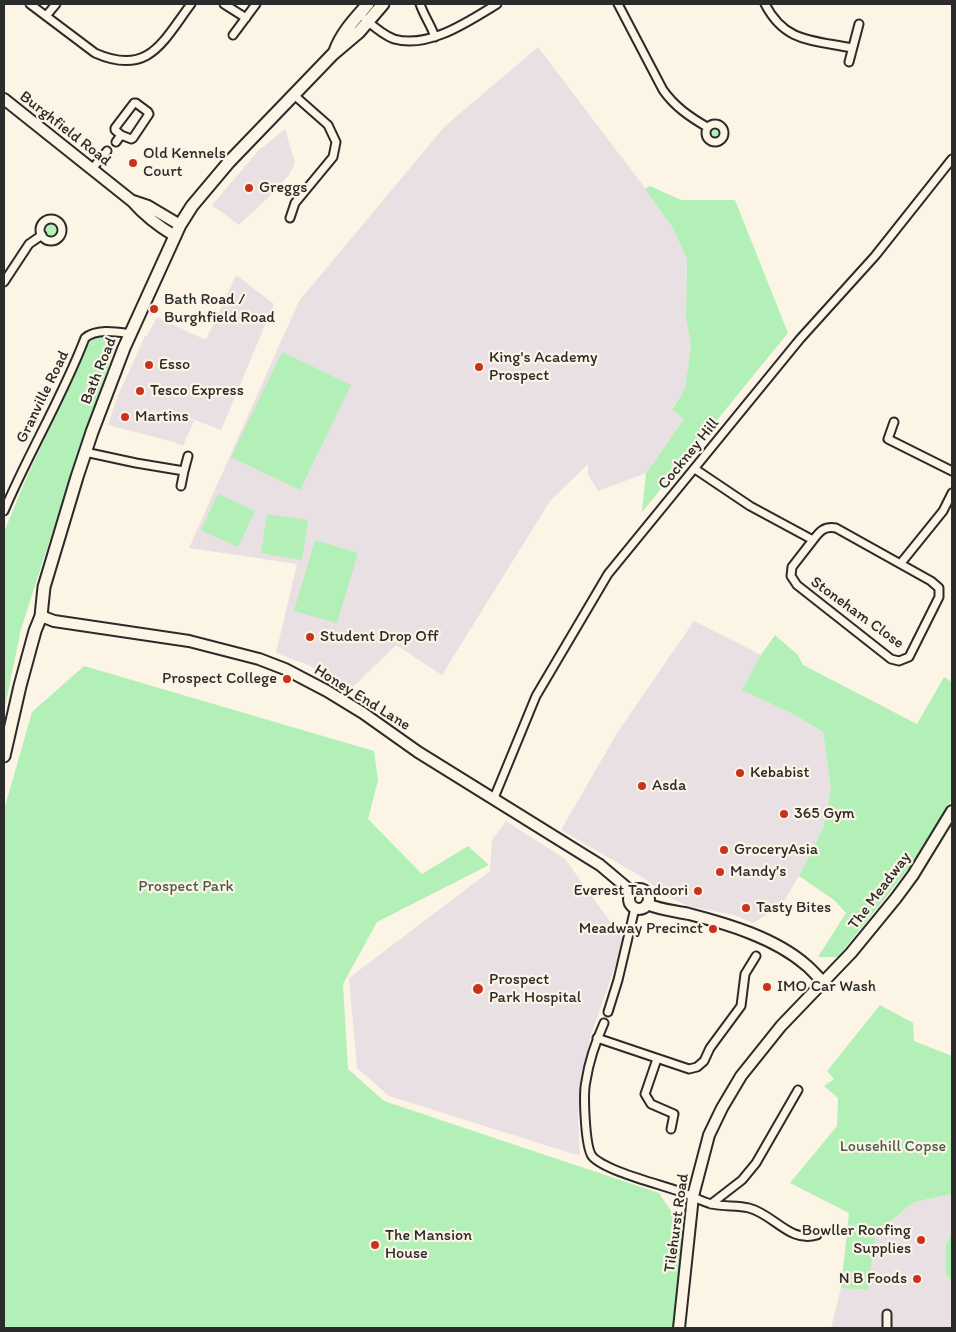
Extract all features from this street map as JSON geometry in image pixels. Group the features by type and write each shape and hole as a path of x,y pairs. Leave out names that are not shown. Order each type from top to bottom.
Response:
{"main road":[{"name":"Bath Road","path":"333,54 340,38 368,4"},
{"name":"Bath Road","path":"4,756 20,686 41,616 44,587 85,452 122,355 178,231 192,206 213,180 333,54 368,22 383,4"}],"street":[{"path":"30,4 95,53 113,60 130,61 144,58 160,47 191,4"},
{"path":"46,16 56,4"},
{"path":"224,4 246,18"},
{"path":"233,35 256,4"},
{"path":"420,4 435,37"},
{"path":"359,14 386,36 394,39 410,40 435,37 448,32 497,4"},
{"path":"618,4 663,90 690,118 707,127"},
{"path":"765,4 780,27 797,37 852,48"},
{"path":"849,62 859,24"},
{"path":"290,218 295,203 333,157 336,142 328,125 294,94"},
{"name":"Burghfield Road","path":"4,99 132,201 157,226 178,231"},
{"path":"134,103 148,112 149,114 133,138 121,135 115,128 134,103"},
{"path":"116,142 121,135"},
{"path":"92,169 107,151"},
{"name":"Cockney Hill","path":"494,798 536,696 608,574 800,339 875,256 952,159"},
{"path":"4,282 30,244 42,235"},
{"name":"Granville Road","path":"4,511 16,482 60,397 85,338 97,333 118,332 132,334"},
{"path":"894,422 888,439 952,472"},
{"path":"85,452 184,471"},
{"path":"181,486 188,456"},
{"path":"695,469 750,506 813,540"},
{"path":"901,563 943,511 952,493"},
{"name":"Stoneham Close","path":"829,526 836,528 901,563 939,588 940,598 909,657 899,661 891,659 796,585 791,576 792,567 813,540 820,530 829,526"},
{"name":"Honey End Lane","path":"41,616 54,621 189,641 259,658 285,669 363,713 418,752 600,866 632,892 638,889 644,890 648,895 648,904 656,908 688,914 731,926 776,945 806,964 822,982"},
{"name":"The Meadway","path":"822,982 851,953 896,898 913,875 952,811"},
{"path":"608,1012 618,980 635,908 630,901 632,892"},
{"path":"635,908 640,909 648,904"},
{"path":"597,1038 689,1069 697,1067 704,1061 710,1048 741,1006 745,974 756,956"},
{"name":"Tilehurst Road","path":"680,1328 693,1196 709,1135 741,1076 781,1026 822,982"},
{"path":"604,1023 597,1038 585,1082 586,1139 592,1156 609,1167 711,1204 750,1208 767,1216 795,1235 809,1238 817,1235"},
{"path":"657,1058 645,1094 651,1104 674,1114 670,1129"},
{"path":"711,1204 742,1180 756,1163 798,1090"},
{"path":"887,1314 887,1328"}],"shaded area":[{"name":"King's Academy Prospect","path":"538,47 664,213 687,260 686,318 691,345 685,389 672,408 684,419 646,473 598,491 588,474 588,464 550,501 442,675 396,645 352,688 308,665 276,653 297,564 189,548 299,301 445,126"},
{"path":"285,129 295,163 289,175 271,195 239,225 212,205 259,150"},
{"path":"236,275 274,304 221,430 171,411 194,421 183,446 108,425 117,398 145,336 147,336 157,317 206,340"},
{"path":"694,621 761,655 743,690 795,715 823,732 831,788 823,828 799,876 781,906 753,923 734,915 688,906 669,897 642,877 561,830 617,733"},
{"name":"Prospect Park Hospital","path":"506,821 565,859 624,941 590,1038 578,1118 580,1156 389,1096 357,1068 349,978 490,871 492,840"},
{"path":"952,1194 952,1234 946,1244 946,1275 952,1281 952,1328 831,1328 841,1288 868,1290 876,1233 914,1202"}],"green space":[{"path":"715,127 721,133 715,139 709,133"},
{"path":"650,186 681,200 735,200 788,333 642,512 646,473 684,419 672,409 685,389 691,345 686,318 687,260 673,228 645,189"},
{"path":"49,225 53,225 56,230 55,234 49,235 46,232 46,228"},
{"path":"97,336 103,336 114,349 21,629 4,712 4,532 25,481 90,342"},
{"path":"282,352 351,385 300,490 231,457"},
{"path":"218,494 255,511 238,547 201,530"},
{"path":"267,514 308,520 302,560 261,553"},
{"path":"315,540 358,553 337,623 294,611"},
{"path":"775,635 798,655 803,665 917,724 944,677 952,682 952,799 909,868 838,957 818,957 846,913 834,900 799,876 823,828 831,788 823,732 795,715 742,690 761,655"},
{"name":"Prospect Park","path":"84,666 374,751 378,780 368,819 422,874 468,846 489,865 377,922 343,984 348,1069 384,1101 659,1193 684,1231 674,1328 4,1328 4,810 32,712"},
{"name":"Lousehill Copse","path":"880,1005 913,1023 914,1041 952,1056 952,1194 914,1202 876,1233 868,1290 841,1288 849,1213 790,1183 837,1126 838,1098 824,1086 834,1079 827,1071"},
{"path":"952,1234 952,1281 946,1275 946,1244"}],"place":[{"name":"Old Kennels Court","path":"133,163"},
{"name":"Greggs","path":"249,188"},
{"name":"Bath Road / Burghfield Road","path":"154,309"},
{"name":"Esso","path":"149,365"},
{"name":"King's Academy Prospect","path":"479,367"},
{"name":"Tesco Express","path":"140,391"},
{"name":"Martins","path":"125,417"},
{"name":"Student Drop Off","path":"310,637"},
{"name":"Prospect College","path":"287,679"},
{"name":"Kebabist","path":"740,773"},
{"name":"Asda","path":"642,786"},
{"name":"365 Gym","path":"784,814"},
{"name":"GroceryAsia","path":"724,850"},
{"name":"Mandy’s","path":"720,872"},
{"name":"Everest Tandoori","path":"698,891"},
{"name":"Tasty Bites","path":"746,908"},
{"name":"Meadway Precinct","path":"713,929"},
{"name":"IMO Car Wash","path":"767,987"},
{"name":"Prospect Park Hospital","path":"478,989"},
{"name":"Bowller Roofing Supplies","path":"921,1240"},
{"name":"The Mansion House","path":"375,1245"},
{"name":"N B Foods","path":"917,1279"}]}
